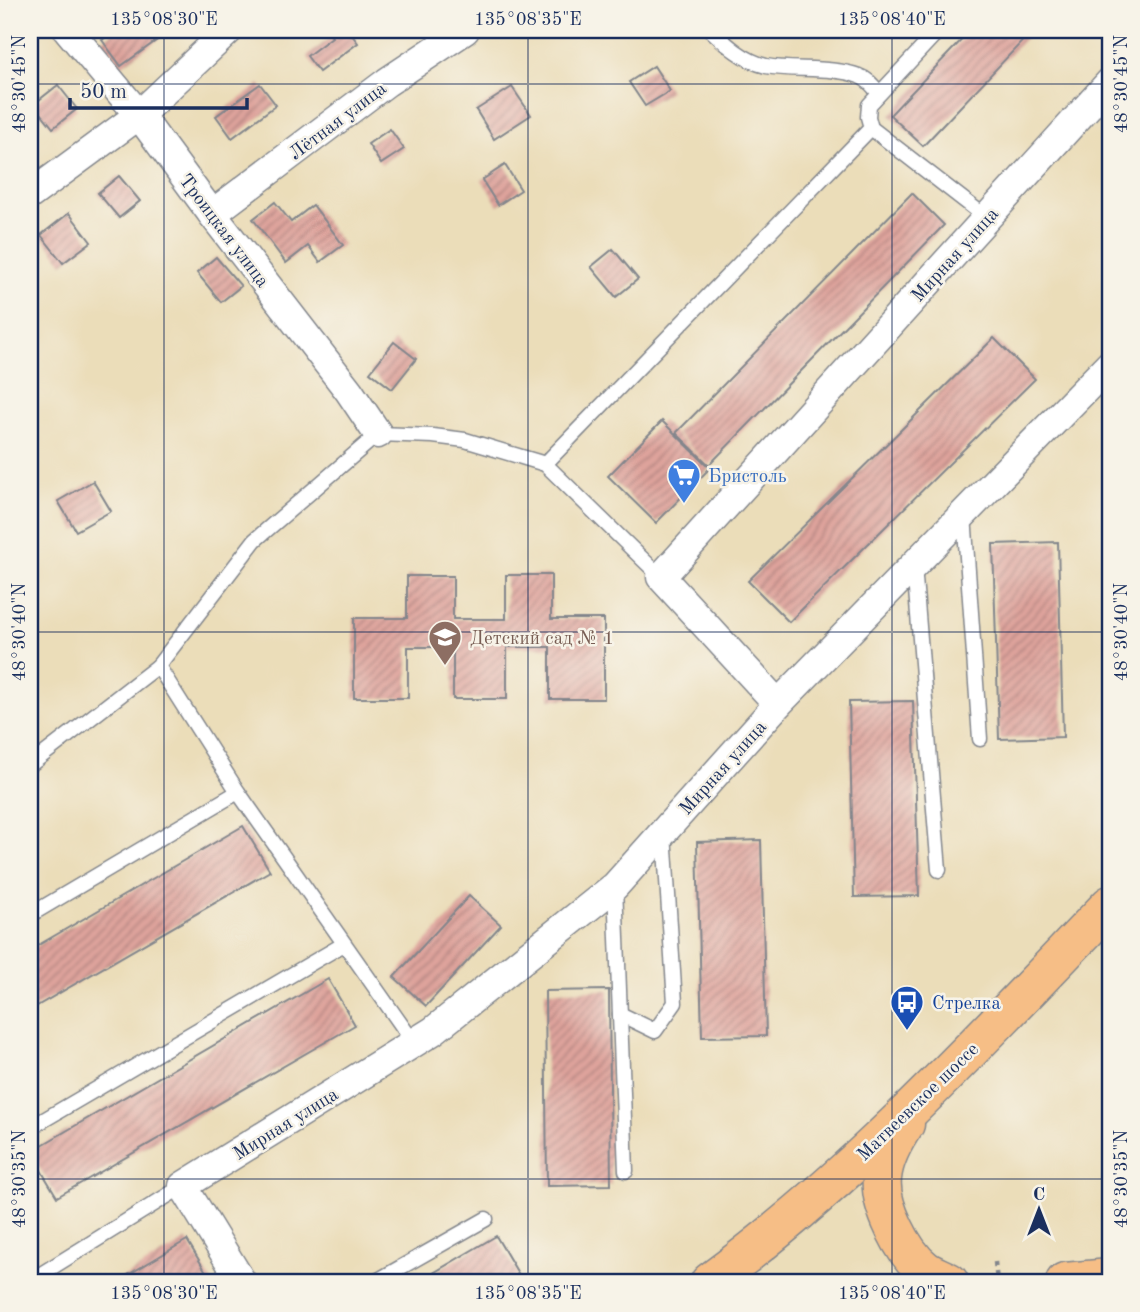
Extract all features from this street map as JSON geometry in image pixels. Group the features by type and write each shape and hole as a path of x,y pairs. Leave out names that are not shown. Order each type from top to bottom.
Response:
{"main road":[{"name":"Матвеевское шоссе","path":"710,1282 764,1243 922,1100 1110,905"},
{"path":"922,1100 891,1144 881,1180 886,1208 907,1251 925,1270 949,1282"},
{"path":"1065,1282 1110,1278"}],"street":[{"name":"Троицкая улица","path":"68,30 139,115 327,362 378,434"},
{"path":"30,195 139,115 229,30"},
{"name":"Лётная улица","path":"212,214 387,82 466,30"},
{"name":"Мирная улица","path":"183,1186 433,1031 615,886 778,704 662,577 1110,82"},
{"path":"778,704 1110,364"},
{"path":"183,1186 242,1282"}],"lane":[{"path":"711,30 730,47 765,66 858,75 880,93"},
{"path":"939,30 869,105 868,117 871,128 987,218"},
{"path":"545,464 871,128"},
{"path":"30,765 158,666 256,540 378,434 465,440 545,464 662,577"},
{"path":"964,514 980,739"},
{"path":"914,565 940,870"},
{"path":"158,666 238,792 414,1043"},
{"path":"30,915 238,792"},
{"path":"620,1014 655,1031 674,1003 664,832"},
{"path":"615,886 626,1171"},
{"path":"30,1128 344,944"},
{"path":"30,1281 183,1186"},
{"path":"375,1282 486,1219"}],"path":[{"path":"995,1262 997,1282"}],"building":[{"path":"117,30 153,30 160,38 121,66 102,40"},
{"path":"327,30 348,30 358,43 319,72 307,56 332,37"},
{"path":"971,30 1033,30 923,146 890,115"},
{"path":"654,66 670,91 645,106 629,82"},
{"path":"260,84 276,105 232,138 216,116"},
{"path":"58,85 77,109 53,128 34,104"},
{"path":"512,87 531,115 494,139 476,110"},
{"path":"390,129 404,149 381,164 368,144"},
{"path":"505,165 521,190 498,205 482,180"},
{"path":"119,176 140,201 119,218 98,193"},
{"path":"912,193 944,225 709,465 676,433"},
{"path":"275,202 291,222 313,205 343,245 320,262 308,246 286,263 253,219"},
{"path":"69,213 91,242 63,263 41,235"},
{"path":"613,249 638,279 616,297 591,267"},
{"path":"216,257 241,286 221,302 197,273"},
{"path":"994,338 1035,379 789,622 748,581"},
{"path":"394,342 416,359 392,389 370,372"},
{"path":"662,421 710,468 656,523 608,476"},
{"path":"93,481 111,511 76,531 58,501"},
{"path":"1058,542 1063,737 999,739 993,544"},
{"path":"506,575 551,575 551,619 604,619 604,699 550,699 550,647 507,647 507,699 453,699 453,647 408,647 408,698 354,698 354,618 407,618 407,576 453,576 453,619 506,619"},
{"path":"913,701 919,896 854,897 849,702"},
{"path":"243,826 270,871 30,1010 30,950"},
{"path":"761,840 766,1036 702,1037 697,842"},
{"path":"469,896 501,925 426,1006 394,977"},
{"path":"328,979 355,1025 57,1197 30,1152"},
{"path":"609,990 611,1185 547,1186 545,991"},
{"path":"496,1236 519,1275 507,1282 418,1282"},
{"path":"187,1240 212,1282 116,1282"}],"place":[{"name":"Бристоль","path":"684,505"},
{"name":"Детский сад № 1","path":"445,667"},
{"name":"Стрелка","path":"907,1032"}]}
